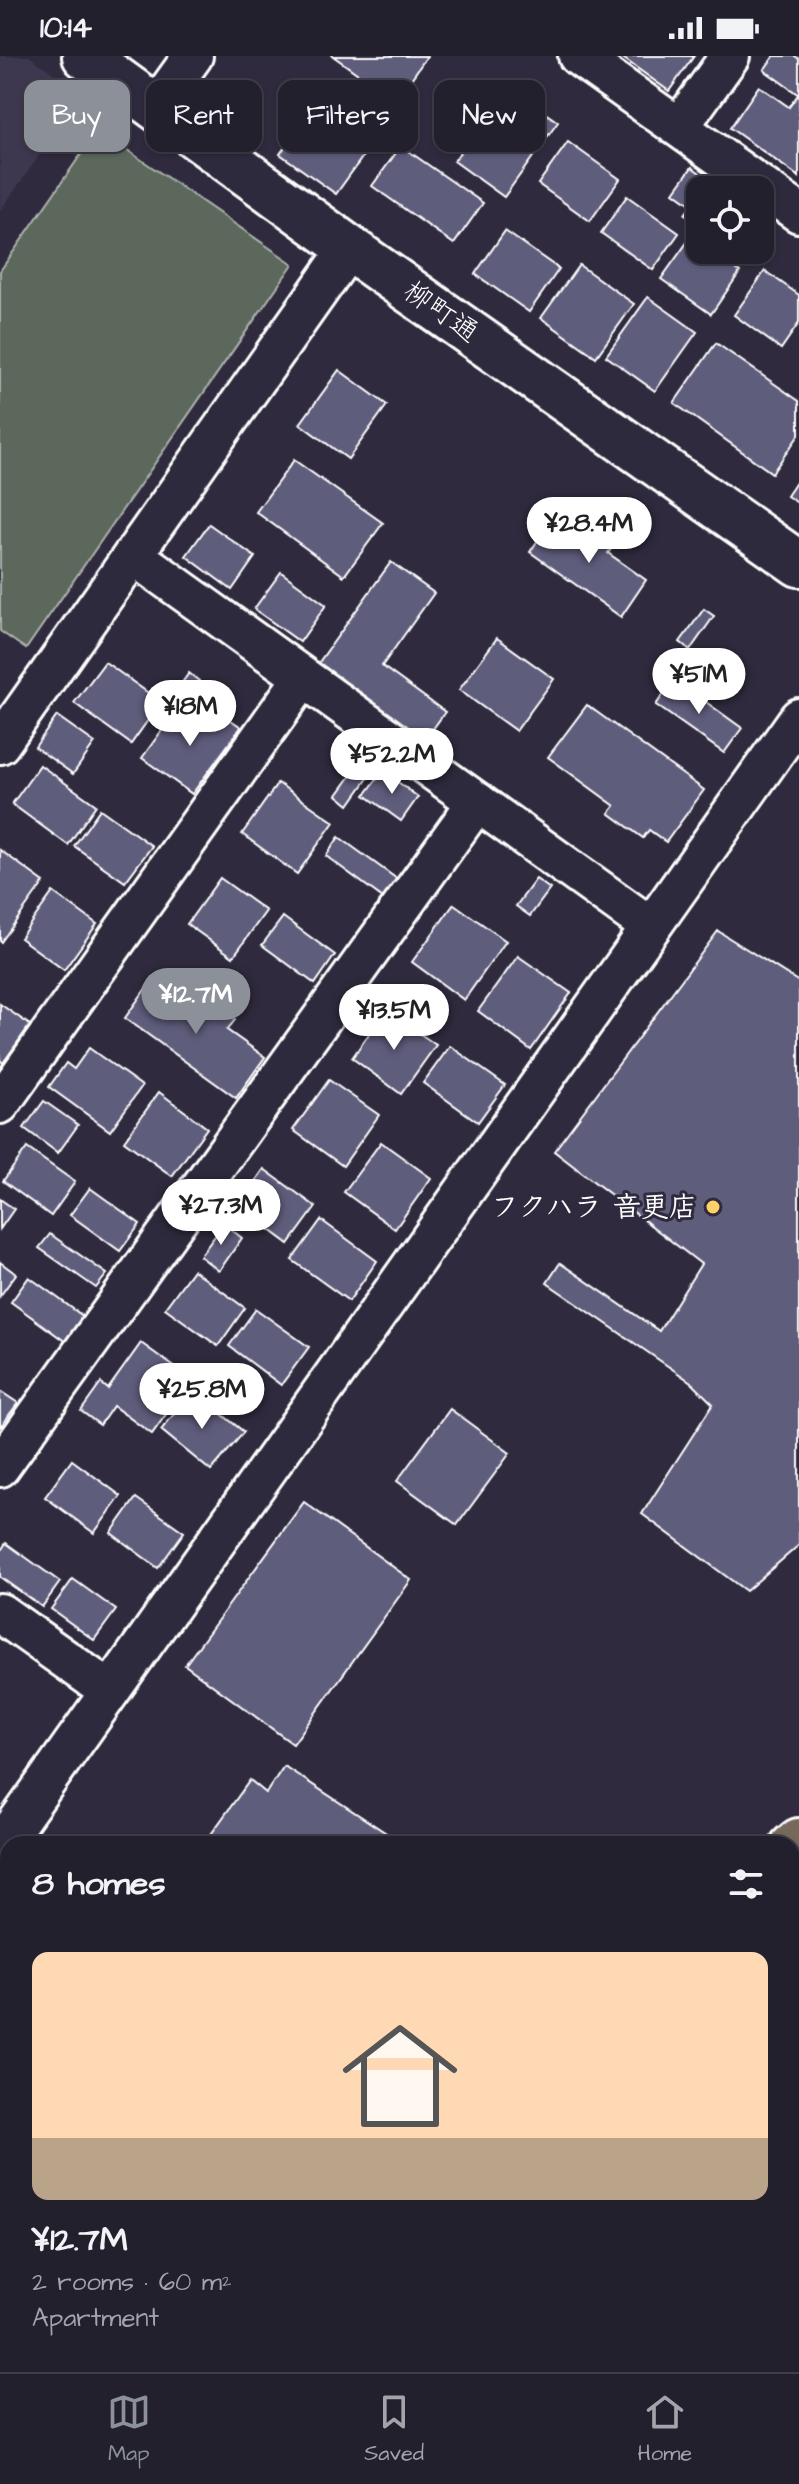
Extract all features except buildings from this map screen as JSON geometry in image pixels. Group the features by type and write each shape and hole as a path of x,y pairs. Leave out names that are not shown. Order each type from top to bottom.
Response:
{"street":[{"name":"柳町通","path":"85,56 146,98"},
{"path":"176,80 193,56"},
{"path":"578,56 799,213"},
{"path":"679,127 730,56"},
{"name":"柳町通","path":"219,152 349,248 799,564"},
{"path":"0,744 349,248"},
{"path":"133,555 651,927"},
{"path":"0,1104 303,678"},
{"path":"8,1836 799,718"},
{"path":"0,1467 477,802"},
{"path":"0,1613 110,1691"}],"shaded area":[{"path":"0,56 29,56 63,80 24,80 24,152 42,152 0,211"}],"green space":[{"path":"83,152 130,152 293,264 26,649 0,631 0,271"}],"place":[{"name":"フクハラ 音更店","path":"713,1207"}]}
